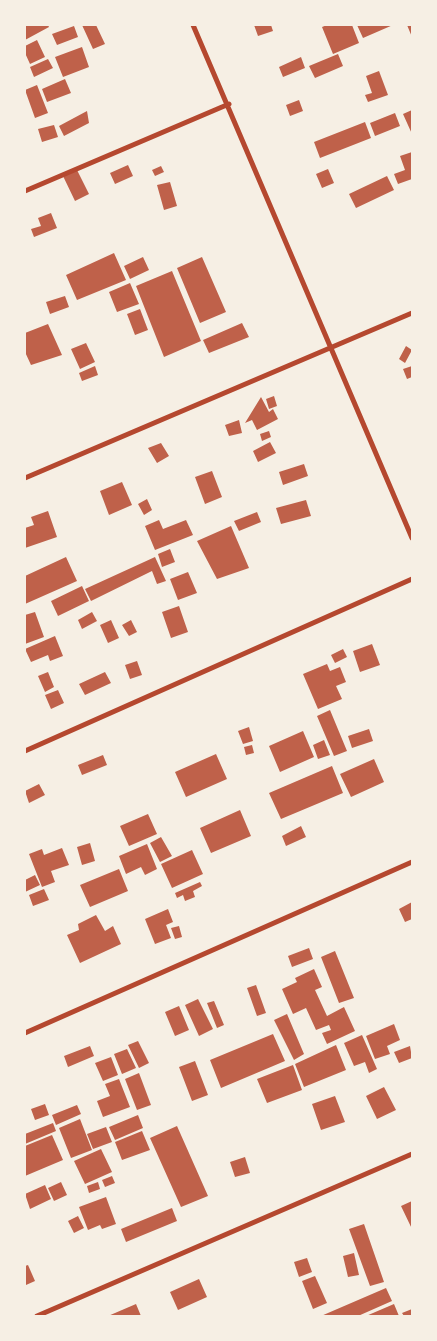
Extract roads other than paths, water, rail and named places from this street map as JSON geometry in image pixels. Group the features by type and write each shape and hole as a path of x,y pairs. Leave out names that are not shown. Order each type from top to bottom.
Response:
{"street":[{"path":"193,25 229,104 330,348 412,538"},
{"path":"25,191 229,104"},
{"path":"25,478 412,313"},
{"path":"25,751 412,579"},
{"path":"25,1033 412,862"},
{"path":"37,1316 412,1154"}]}
